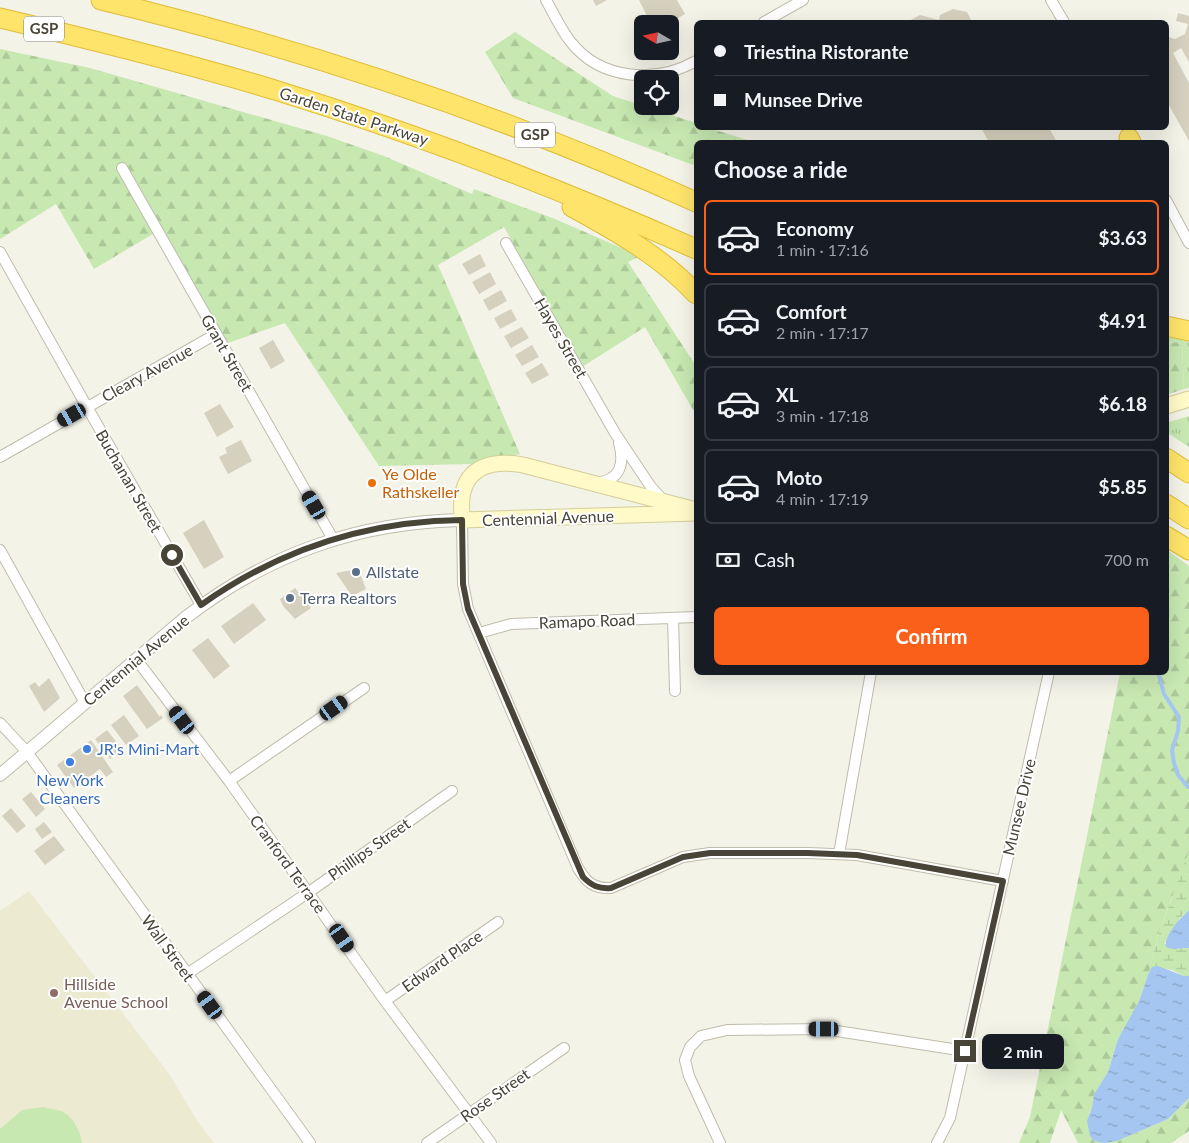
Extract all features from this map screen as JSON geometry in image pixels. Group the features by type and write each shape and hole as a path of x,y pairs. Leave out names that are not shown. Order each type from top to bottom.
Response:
{"highway":[{"name":"GSP","path":"101,0 218,30 394,84 503,123 694,200"},
{"name":"Garden State Parkway","path":"0,18 117,47 278,91 452,150 538,182 694,248"},
{"path":"452,150 537,189 596,220 659,260 694,292"},
{"path":"1169,460 1189,473"},
{"path":"1169,506 1189,519"},
{"path":"1169,538 1189,550"}],"main road":[{"path":"1169,405 1187,401"},
{"path":"462,520 462,495 468,482 476,472 491,464 506,462 694,510"},
{"name":"Centennial Avenue","path":"462,520 694,511"}],"street":[{"path":"546,0 558,24 576,48 610,70 629,75 649,76 669,73 694,62"},
{"path":"768,20 803,0"},
{"path":"1051,0 1063,20"},
{"name":"Grant Street","path":"122,168 334,539"},
{"path":"1169,206 1189,243"},
{"name":"Hayes Street","path":"506,243 615,433 651,487 667,503"},
{"name":"Buchanan Street","path":"0,252 201,605"},
{"name":"Cleary Avenue","path":"0,457 216,334"},
{"name":"Hayes Street","path":"592,484 612,478 619,470 622,457 615,433"},
{"path":"462,520 464,593 468,609 578,868 583,877 592,885 601,889 611,888 683,857 710,853 857,855 1003,881"},
{"name":"Centennial Avenue","path":"0,775 201,605 259,569 302,549 334,539 406,523 462,520"},
{"path":"0,550 85,703"},
{"name":"Ramapo Road","path":"478,633 511,624 694,617"},
{"path":"674,618 675,691"},
{"name":"Cranford Terrace","path":"136,659 229,781 385,1001 491,1143"},
{"path":"839,854 870,675"},
{"name":"Munsee Drive","path":"936,1143 950,1118 1048,675"},
{"path":"229,781 364,688"},
{"name":"Wall Street","path":"0,723 27,752 310,1143"},
{"name":"Phillips Street","path":"187,974 309,892 452,791"},
{"name":"Edward Place","path":"385,1001 498,922"},
{"path":"720,1143 689,1076 685,1060 690,1047 701,1036 727,1030 824,1029 965,1051"},
{"name":"Rose Street","path":"427,1143 564,1048"}],"shaded area":[{"name":"Hillside Avenue School","path":"29,891 170,1075 198,1122 214,1143 0,1143 0,911"}],"green space":[{"path":"515,32 613,96 634,103 634,115 671,115 694,122 694,130 715,130 748,140 694,140 694,165 513,98 485,52"},
{"path":"0,49 90,68 327,136 384,156 472,194 474,189 555,219 640,256 628,262 694,363 694,412 645,327 582,367 504,227 438,265 520,454 473,464 379,466 285,323 225,344 158,231 94,269 56,204 0,239"},
{"path":"1169,337 1189,342 1189,388 1184,389 1182,342 1169,343"},
{"path":"1182,342 1184,389 1169,394 1169,343"},
{"path":"1189,416 1189,447 1169,434 1169,422"},
{"path":"1169,551 1189,566 1189,852 1159,932 1149,972 1139,1001 1118,1039 1108,1072 1094,1094 1089,1113 1117,1141 1168,1119 1189,1098 1189,1131 1171,1143 1078,1143 1061,1110 1050,1143 1019,1143 1030,1117 1120,675 1169,675"},
{"path":"1189,852 1189,910 1181,917 1164,943 1172,949 1189,948 1189,976 1184,976 1172,970 1152,967 1149,972 1159,932"},
{"path":"43,1107 67,1114 78,1130 82,1143 0,1143 0,1129 22,1110"}],"water":[{"path":"1189,910 1189,948 1172,949 1166,947 1167,938 1170,933 1177,922"},
{"path":"1158,966 1184,976 1189,976 1189,1098 1168,1119 1117,1141 1104,1143 1094,1141 1090,1136 1087,1121 1094,1094 1108,1072 1118,1039 1139,1001 1149,972 1152,967"}],"building":[{"path":"593,0 607,0 596,6"},
{"path":"639,0 677,0 685,14 679,18 679,15 646,15"},
{"path":"953,9 967,12 971,20 939,20 940,15"},
{"path":"1178,13 1189,16 1189,62 1181,48 1173,53 1189,83 1189,141 1169,105 1169,37 1175,39 1185,34 1188,24 1176,21"},
{"path":"920,15 939,20 911,20"},
{"path":"982,130 1050,130 1056,140 988,140"},
{"path":"480,254 486,266 469,275 462,264"},
{"path":"490,272 496,284 479,294 472,282"},
{"path":"501,290 507,301 489,311 483,300"},
{"path":"511,309 517,320 500,329 494,318"},
{"path":"522,327 529,338 511,348 504,336"},
{"path":"273,340 285,361 271,369 259,348"},
{"path":"532,345 539,357 522,366 515,355"},
{"path":"542,363 549,375 532,384 525,373"},
{"path":"220,404 234,427 217,437 204,413"},
{"path":"241,440 252,461 228,474 219,457 227,453 225,448"},
{"path":"204,520 224,557 204,569 183,533"},
{"path":"358,569 366,589 352,596 336,573"},
{"path":"295,588 311,608 295,619 283,606 280,599"},
{"path":"253,603 266,620 234,644 221,626"},
{"path":"208,638 230,666 214,679 192,650"},
{"path":"49,678 60,698 44,712 29,686 35,682 39,687"},
{"path":"137,685 160,717 161,715 163,718 147,729 123,696"},
{"path":"124,715 139,736 126,745 111,725"},
{"path":"107,730 122,749 110,759 95,739"},
{"path":"91,740 113,772 106,777 100,769 74,788 57,765"},
{"path":"31,792 45,809 36,817 22,799"},
{"path":"11,808 26,826 17,833 2,816"},
{"path":"44,822 52,832 42,839 35,829"},
{"path":"54,836 65,850 45,865 34,851"}],"waterway":[{"path":"1159,675 1164,694 1179,717 1178,731 1172,750 1178,775 1188,787"}],"place":[{"name":"Ye Olde Rathskeller","path":"372,483"},
{"name":"Allstate","path":"356,572"},
{"name":"Terra Realtors","path":"290,598"},
{"name":"JR's Mini-Mart","path":"87,749"},
{"name":"New York Cleaners","path":"70,762"},
{"name":"Hillside Avenue School","path":"54,993"}],"route":[{"path":"172,555 201,605 251,573 302,549 392,525 462,520 463,584 468,609 583,877 592,885 601,889 611,888 683,857 710,853 808,853 857,855 1003,881 965,1051"}]}
